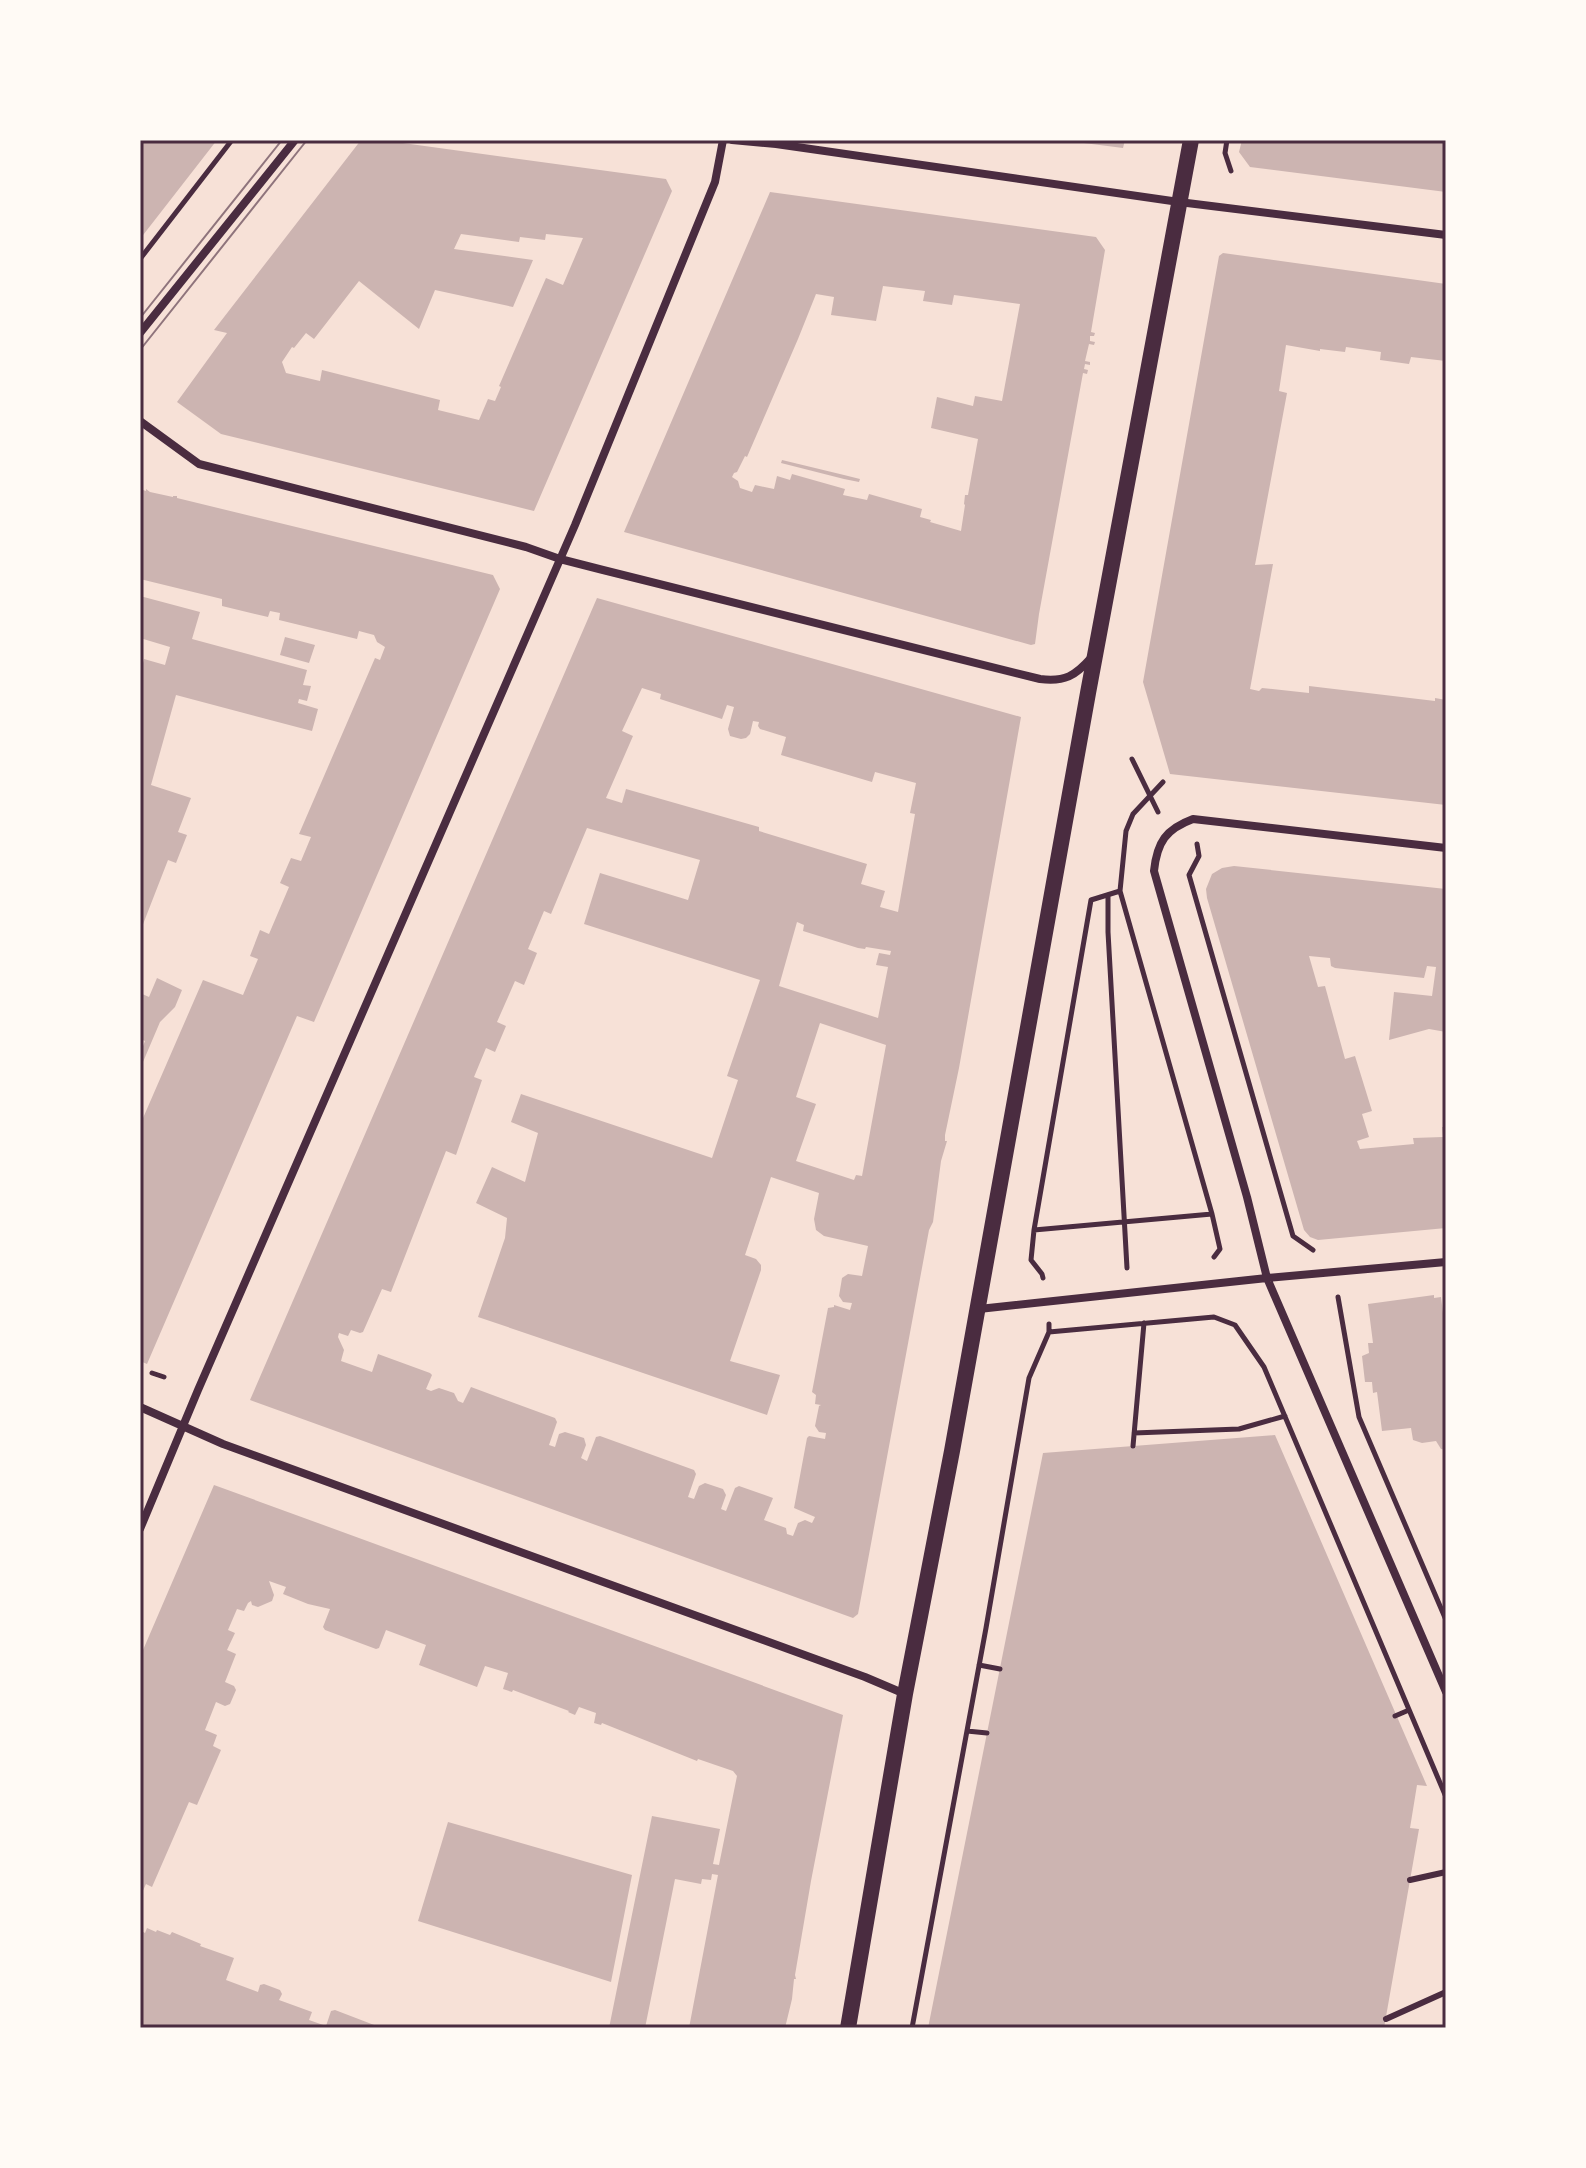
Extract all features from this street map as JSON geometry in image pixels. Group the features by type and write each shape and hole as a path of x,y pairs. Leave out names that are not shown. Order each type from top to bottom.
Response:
{"main road":[{"path":"848,2028 905,1694 1191,140"}],"street":[{"path":"140,333 295,140"},
{"path":"140,1529 560,559 715,182 723,140"},
{"path":"732,140 1179,202 1446,235"},
{"path":"140,421 199,464 526,547 560,559 1040,679 1056,681 1071,676 1095,655"},
{"path":"1446,848 1193,819 1169,832 1160,844 1154,871 1267,1278 1446,1692"},
{"path":"978,1309 1446,1262"},
{"path":"140,1407 223,1444 905,1694"}],"lane":[{"path":"1410,1880 1446,1872"},
{"path":"1386,2019 1446,1992"}],"path":[{"path":"140,259 232,140"},
{"path":"1227,140 1225,153 1231,171"},
{"path":"1132,759 1169,832"},
{"path":"1163,782 1133,814 1126,831 1120,891 1212,1214 1220,1249 1216,1257 1206,1259"},
{"path":"1199,856 1189,875 1293,1236 1313,1250 1332,1250 1359,1417 1446,1620"},
{"path":"912,2028 1029,1378 1049,1332 1042,1274 1031,1260 1091,900 1120,891"},
{"path":"1108,895 1123,1222 1131,1292 1144,1324 1133,1446"},
{"path":"1034,1230 1212,1214"},
{"path":"1049,1332 1214,1317 1235,1325 1264,1367 1446,1797"},
{"path":"152,1373 164,1377"},
{"path":"1134,1433 1239,1429 1285,1416"},
{"path":"979,1665 1000,1669"},
{"path":"1395,1716 1409,1710"},
{"path":"967,1731 987,1733"}],"building":[{"path":"140,140 217,140 140,239"},
{"path":"361,140 381,140 666,179 672,191 534,511 221,434 177,402 227,333 214,330","holes":["461,234 519,242 520,237 545,240 546,234 583,238 563,285 546,278 495,401 488,399 479,420 438,410 440,400 322,370 320,381 286,373 282,362 292,347 306,333 314,339 359,281 419,329 435,290 513,307 533,260 454,249"]},
{"path":"1076,140 1125,140 1123,148"},
{"path":"1242,140 1446,140 1446,192 1250,167 1239,152"},
{"path":"770,192 1096,237 1105,250 1091,332 1095,333 1090,336 1090,341 1095,342 1094,345 1089,344 1085,361 1090,365 1085,364 1084,369 1088,370 1087,374 1083,373 1035,644 624,532","holes":["883,286 925,291 923,301 952,305 954,295 1020,304 1002,401 975,396 973,406 937,397 931,428 978,439 968,495 965,495 961,531 920,517 922,509 869,494 867,500 843,495 845,489 792,474 790,480 777,476 774,489 755,485 752,492 740,488 738,481 732,477 747,457 816,294 834,297 831,315 876,321"]},
{"path":"1223,253 1446,284 1446,361 1411,357 1409,364 1380,360 1381,352 1346,347 1345,352 1320,351 1286,345 1279,391 1287,393 1255,565 1273,564 1250,689 1309,693 1309,686 1446,700 1446,805 1170,774 1143,682 1219,256"},
{"path":"782,460 860,479 859,482 844,479 781,463"},
{"path":"140,489 493,575 500,589 314,1022 297,1016 147,1364 140,1361 140,1125 203,980 243,995 258,959 250,956 260,930 269,934 289,887 280,883 291,858 301,861 311,837 299,834 375,658 380,660 385,647 377,642 374,635 359,631 357,639 279,620 280,613 270,611 268,617 222,606 222,599 140,579"},
{"path":"140,596 200,612 192,639 307,670 303,685 311,686 307,701 299,699 298,703 318,709 312,731 176,695 151,785 191,798 178,832 187,835 176,863 168,860 140,932 140,675 144,659 165,665 170,647 140,638"},
{"path":"597,598 1021,717 945,1135 947,1141 941,1161 933,1222 929,1230 858,1614 853,1618 250,1400","holes":["642,688 661,694 660,699 722,719 727,705 734,707 728,729 730,736 746,738 753,721 759,722 760,729 786,737 781,755 872,782 875,772 916,783 910,813 915,814 898,912 880,907 885,891 861,884 867,864 759,831 759,827 626,789 622,803 606,798 633,736 622,731","587,828 700,860 688,900 600,873 584,924 760,980 727,1076 738,1080 712,1158 521,1094 511,1122 538,1133 525,1182 492,1167 476,1203 507,1218 505,1238 478,1317 767,1415 780,1375 730,1361 761,1270 756,1259 745,1255 771,1177 819,1193 814,1219 816,1230 824,1236 868,1246 862,1276 848,1274 842,1278 839,1296 843,1302 852,1303 850,1310 834,1305 828,1308 812,1392 816,1395 815,1404 821,1405 815,1426 819,1432 826,1433 825,1439 807,1438 794,1508 815,1517 812,1523 805,1520 798,1523 793,1536 787,1534 786,1528 764,1520 773,1498 739,1486 735,1488 726,1511 721,1509 726,1495 723,1489 705,1483 699,1486 694,1499 688,1497 696,1474 694,1470 600,1436 596,1437 587,1461 581,1458 586,1445 584,1438 565,1432 559,1434 555,1447 549,1445 557,1422 555,1418 471,1387 463,1403 454,1393 439,1388 426,1389 432,1375 430,1373 378,1354 372,1372 341,1361 344,1350 339,1333 348,1336 351,1330 363,1332 382,1289 391,1292 446,1151 456,1155 482,1080 474,1077 486,1048 495,1052 506,1026 497,1022 515,981 524,985 537,953 528,949 544,911 551,914","797,922 804,925 803,931 858,948 891,951 890,955 879,953 876,965 888,967 878,1018 779,986","820,1023 886,1045 862,1176 856,1175 854,1180 796,1161 816,1104 796,1097"]},
{"path":"285,637 315,645 309,663 280,655"},
{"path":"1234,866 1446,889 1446,1032 1429,1029 1389,1040 1394,992 1432,996 1436,967 1427,966 1424,978 1335,968 1331,966 1330,958 1309,956 1318,987 1325,986 1345,1059 1355,1056 1372,1111 1362,1114 1369,1137 1357,1141 1360,1149 1414,1144 1413,1138 1443,1137 1442,1127 1446,1127 1446,1228 1318,1240 1304,1230 1207,898 1206,889 1212,874"},
{"path":"157,978 182,990 175,1007 160,1022 140,1069 140,1054 145,1041 140,1039 140,993 149,997"},
{"path":"1434,1295 1434,1298 1441,1297 1443,1313 1446,1313 1446,1450 1441,1449 1436,1441 1422,1443 1413,1440 1411,1428 1382,1431 1377,1392 1373,1393 1372,1382 1365,1382 1362,1356 1369,1353 1368,1343 1373,1343 1368,1304"},
{"path":"1275,1435 1427,1786 1417,1785 1410,1828 1419,1829 1384,2028 928,2028 1043,1453"},
{"path":"214,1485 843,1715 785,2028 689,2028 718,1875 712,1874 711,1880 702,1879 701,1884 675,1879 645,2028 609,2028 652,1816 720,1829 713,1864 719,1865 737,1776 733,1771 697,1761 602,1723 594,1723 596,1713 579,1707 575,1715 513,1690 503,1689 508,1673 485,1666 477,1687 419,1665 426,1645 386,1630 376,1649 325,1630 323,1627 330,1609 283,1594 286,1587 269,1581 274,1595 272,1601 258,1607 251,1601 244,1611 237,1609 228,1630 235,1633 227,1650 236,1654 225,1682 236,1690 230,1704 225,1706 216,1702 205,1730 217,1735 213,1746 221,1750 197,1805 189,1802 152,1887 146,1884 140,1897 140,1657"},
{"path":"448,1822 632,1875 611,1982 418,1921"},
{"path":"147,1928 170,1935 172,1932 234,1958 226,1980 258,1992 260,1985 264,1984 280,1990 279,2000 312,2012 309,2020 326,2026 331,2011 335,2010 382,2028 140,2028 140,1930 145,1933"}],"tram line":[{"path":"140,318 282,140"},
{"path":"140,350 307,140"}]}
